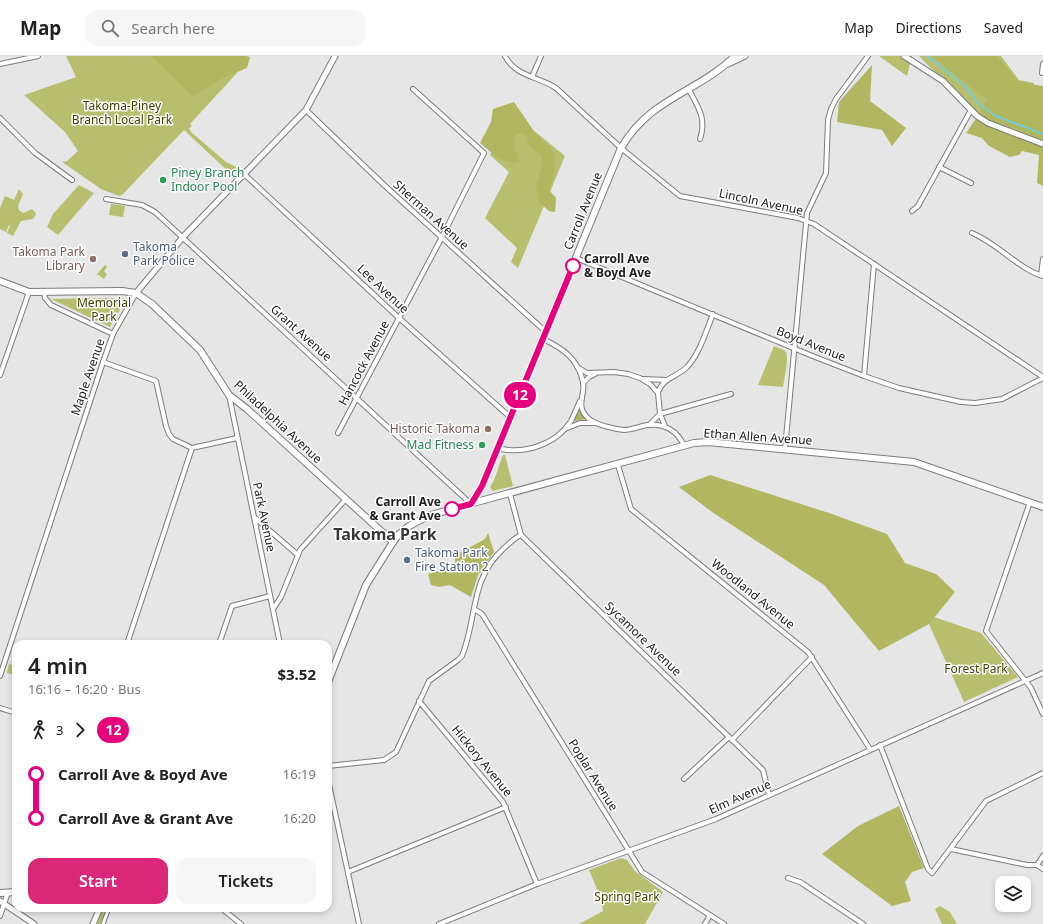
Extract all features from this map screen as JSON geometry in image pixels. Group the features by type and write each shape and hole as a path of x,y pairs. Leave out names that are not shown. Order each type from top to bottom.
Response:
{"main road":[{"name":"Carroll Avenue","path":"471,504 482,486 621,148 630,132 643,118 688,88 725,66 735,56"},
{"name":"Philadelphia Avenue","path":"0,281 29,292 122,291 136,293 152,304 200,350 229,395 247,409 393,542"},
{"name":"Ethan Allen Avenue","path":"471,504 684,446 708,442 914,462 1043,507"},
{"path":"332,672 366,585 399,534 409,526 428,516 471,504"},
{"path":"0,893 12,892"}],"street":[{"path":"0,64 38,56"},
{"name":"Maple Avenue","path":"0,676 113,334 136,293 183,237 306,110 335,56"},
{"name":"Lincoln Avenue","path":"505,56 515,70 546,81 556,88 621,148 680,196 798,218 814,224 1043,378"},
{"path":"532,77 541,56"},
{"path":"725,66 745,56"},
{"path":"785,449 807,213 826,173 828,120 831,108 868,56"},
{"path":"904,56 943,81 971,110 988,123 1043,144"},
{"path":"1042,72 1043,64"},
{"path":"688,88 704,118 704,129 700,139"},
{"name":"Hancock Avenue","path":"338,433 442,237 484,153 413,89"},
{"name":"Sherman Avenue","path":"306,110 546,332"},
{"path":"912,211 918,206 971,110"},
{"path":"0,118 35,153 72,180"},
{"path":"939,167 971,184"},
{"name":"Lee Avenue","path":"244,173 399,318 510,418"},
{"name":"Grant Avenue","path":"106,200 142,205 149,208 163,219 471,504"},
{"path":"972,234 985,238 1042,276"},
{"name":"Boyd Avenue","path":"576,258 794,348 864,376 899,388 961,402 976,403 1002,399 1043,378"},
{"path":"1042,276 1043,259"},
{"path":"864,376 874,264"},
{"path":"0,374 29,292"},
{"path":"44,293 45,298 52,305 113,334"},
{"path":"658,393 666,380 687,367 699,349 713,314"},
{"path":"497,448 510,451 520,451 551,441 564,430 580,401 583,383 577,367 570,357 558,346 543,339"},
{"path":"103,362 156,381 169,434 173,439 192,448 237,438"},
{"path":"577,367 587,373 614,372 640,378 666,380"},
{"path":"583,383 588,377 599,373"},
{"path":"640,378 650,384 658,393 660,412 665,426"},
{"path":"649,425 660,412 731,394"},
{"name":"Park Avenue","path":"229,395 279,640"},
{"path":"580,401 584,412 589,419 598,423 623,430 649,425 665,426 681,438 684,446"},
{"path":"564,430 580,423 598,423"},
{"path":"128,640 192,448"},
{"name":"Woodland Avenue","path":"618,465 631,509 812,657 870,750"},
{"path":"332,766 384,760 396,752 428,681 462,656 481,581 486,568 494,558 521,535 510,494"},
{"path":"273,610 281,597 300,550 346,499"},
{"path":"1030,502 986,631 1026,680 1043,714"},
{"path":"254,517 298,555"},
{"name":"Sycamore Avenue","path":"521,535 763,770 769,795"},
{"path":"220,640 232,606 270,596"},
{"name":"Poplar Avenue","path":"474,609 482,614 645,875 724,924"},
{"path":"684,779 731,738 812,657"},
{"name":"Elm Avenue","path":"439,924 537,884 716,819 1043,673"},
{"name":"Hickory Avenue","path":"419,701 503,802 537,884"},
{"path":"0,708 12,712"},
{"path":"880,745 928,869 932,872 986,801 1043,773"},
{"path":"332,798 359,924"},
{"path":"348,872 506,807"},
{"path":"951,849 1027,865 1037,865 1043,869"},
{"path":"1037,865 1043,856"},
{"path":"788,878 800,882 863,924"},
{"path":"0,916 2,903 8,892"},
{"path":"2,903 12,910"},
{"path":"16,912 34,924"},
{"path":"93,924 98,912"},
{"path":"103,924 108,912"},
{"path":"226,912 241,924"},
{"path":"705,924 710,915"}],"green space":[{"name":"Takoma-Piney Branch Local Park","path":"66,56 218,56 237,73 190,124 192,126 189,128 191,132 226,162 238,168 231,174 184,130 122,195 119,196 101,189 62,162 67,161 78,151 65,132 24,95 76,77"},
{"path":"151,56 250,57 247,68 223,78 193,97"},
{"path":"879,56 912,56 907,76"},
{"path":"919,56 1001,56 1019,80 1034,83 1028,116 1043,141 975,113"},
{"path":"931,56 997,56 1018,82 1043,86 1043,186 1037,183 1039,155 1022,151 1019,155 1010,157 989,146 982,138 966,133 987,100"},
{"path":"872,65 870,101 906,128 892,146 882,130 837,122 839,102"},
{"path":"514,102 536,134 555,153 555,170 549,190 556,198 555,212 549,211 539,202 536,184 541,170 542,156 528,144 527,136 515,134 514,145 519,162 508,162 503,160 480,143 491,122 493,109"},
{"path":"512,113 565,156 518,268 511,262 517,248 485,218 509,172 490,155"},
{"path":"79,185 94,193 58,235 47,227 53,214"},
{"path":"19,189 23,194 18,206 19,210 23,213 32,209 36,215 33,219 21,221 13,236 7,233 10,226 9,225 6,232 0,229 0,208 5,196 14,200"},
{"path":"111,204 125,206 123,217 109,215"},
{"path":"105,265 107,267 104,271 107,274 104,279 97,274"},
{"name":"Memorial Park","path":"51,299 126,299 110,327"},
{"path":"774,346 785,351 787,355 783,387 758,385"},
{"path":"579,410 586,419 575,421 573,419"},
{"path":"503,455 505,455 513,486 493,491 490,487"},
{"path":"710,475 829,513 887,534 905,563 936,574 955,592 929,624 879,651 824,585 712,512 679,487"},
{"path":"488,533 494,552 478,575 471,597 450,585 439,587 431,585 428,574 456,566 454,556 485,539"},
{"name":"Forest Park","path":"934,617 981,633 1018,677 964,702 928,622"},
{"path":"9,664 12,665 12,674 7,673"},
{"path":"899,806 924,868 912,872 905,882 911,901 892,906 822,854 858,826"},
{"name":"Spring Park","path":"621,858 627,860 635,871 663,892 645,924 579,924 603,911 601,899 589,870"},
{"path":"940,906 950,912 957,924 942,924 935,909"},
{"path":"101,912 106,912 101,924 96,924"}],"waterway":[{"path":"927,56 964,85 979,104 996,116 1043,134"}],"bus line":[{"name":"12","path":"452,509 471,504 482,486 573,266"}],"place":[{"name":"Piney Branch Indoor Pool","path":"163,180"},
{"name":"Takoma Park Police","path":"125,254"},
{"name":"Takoma Park Library","path":"93,259"},
{"name":"Carroll Ave & Boyd Ave","path":"573,266"},
{"name":"Historic Takoma","path":"488,429"},
{"name":"Mad Fitness","path":"482,445"},
{"name":"Carroll Ave & Grant Ave","path":"452,509"},
{"name":"Takoma Park Fire Station 2","path":"407,560"}],"district":[{"name":"Takoma Park","path":"385,534"}]}
